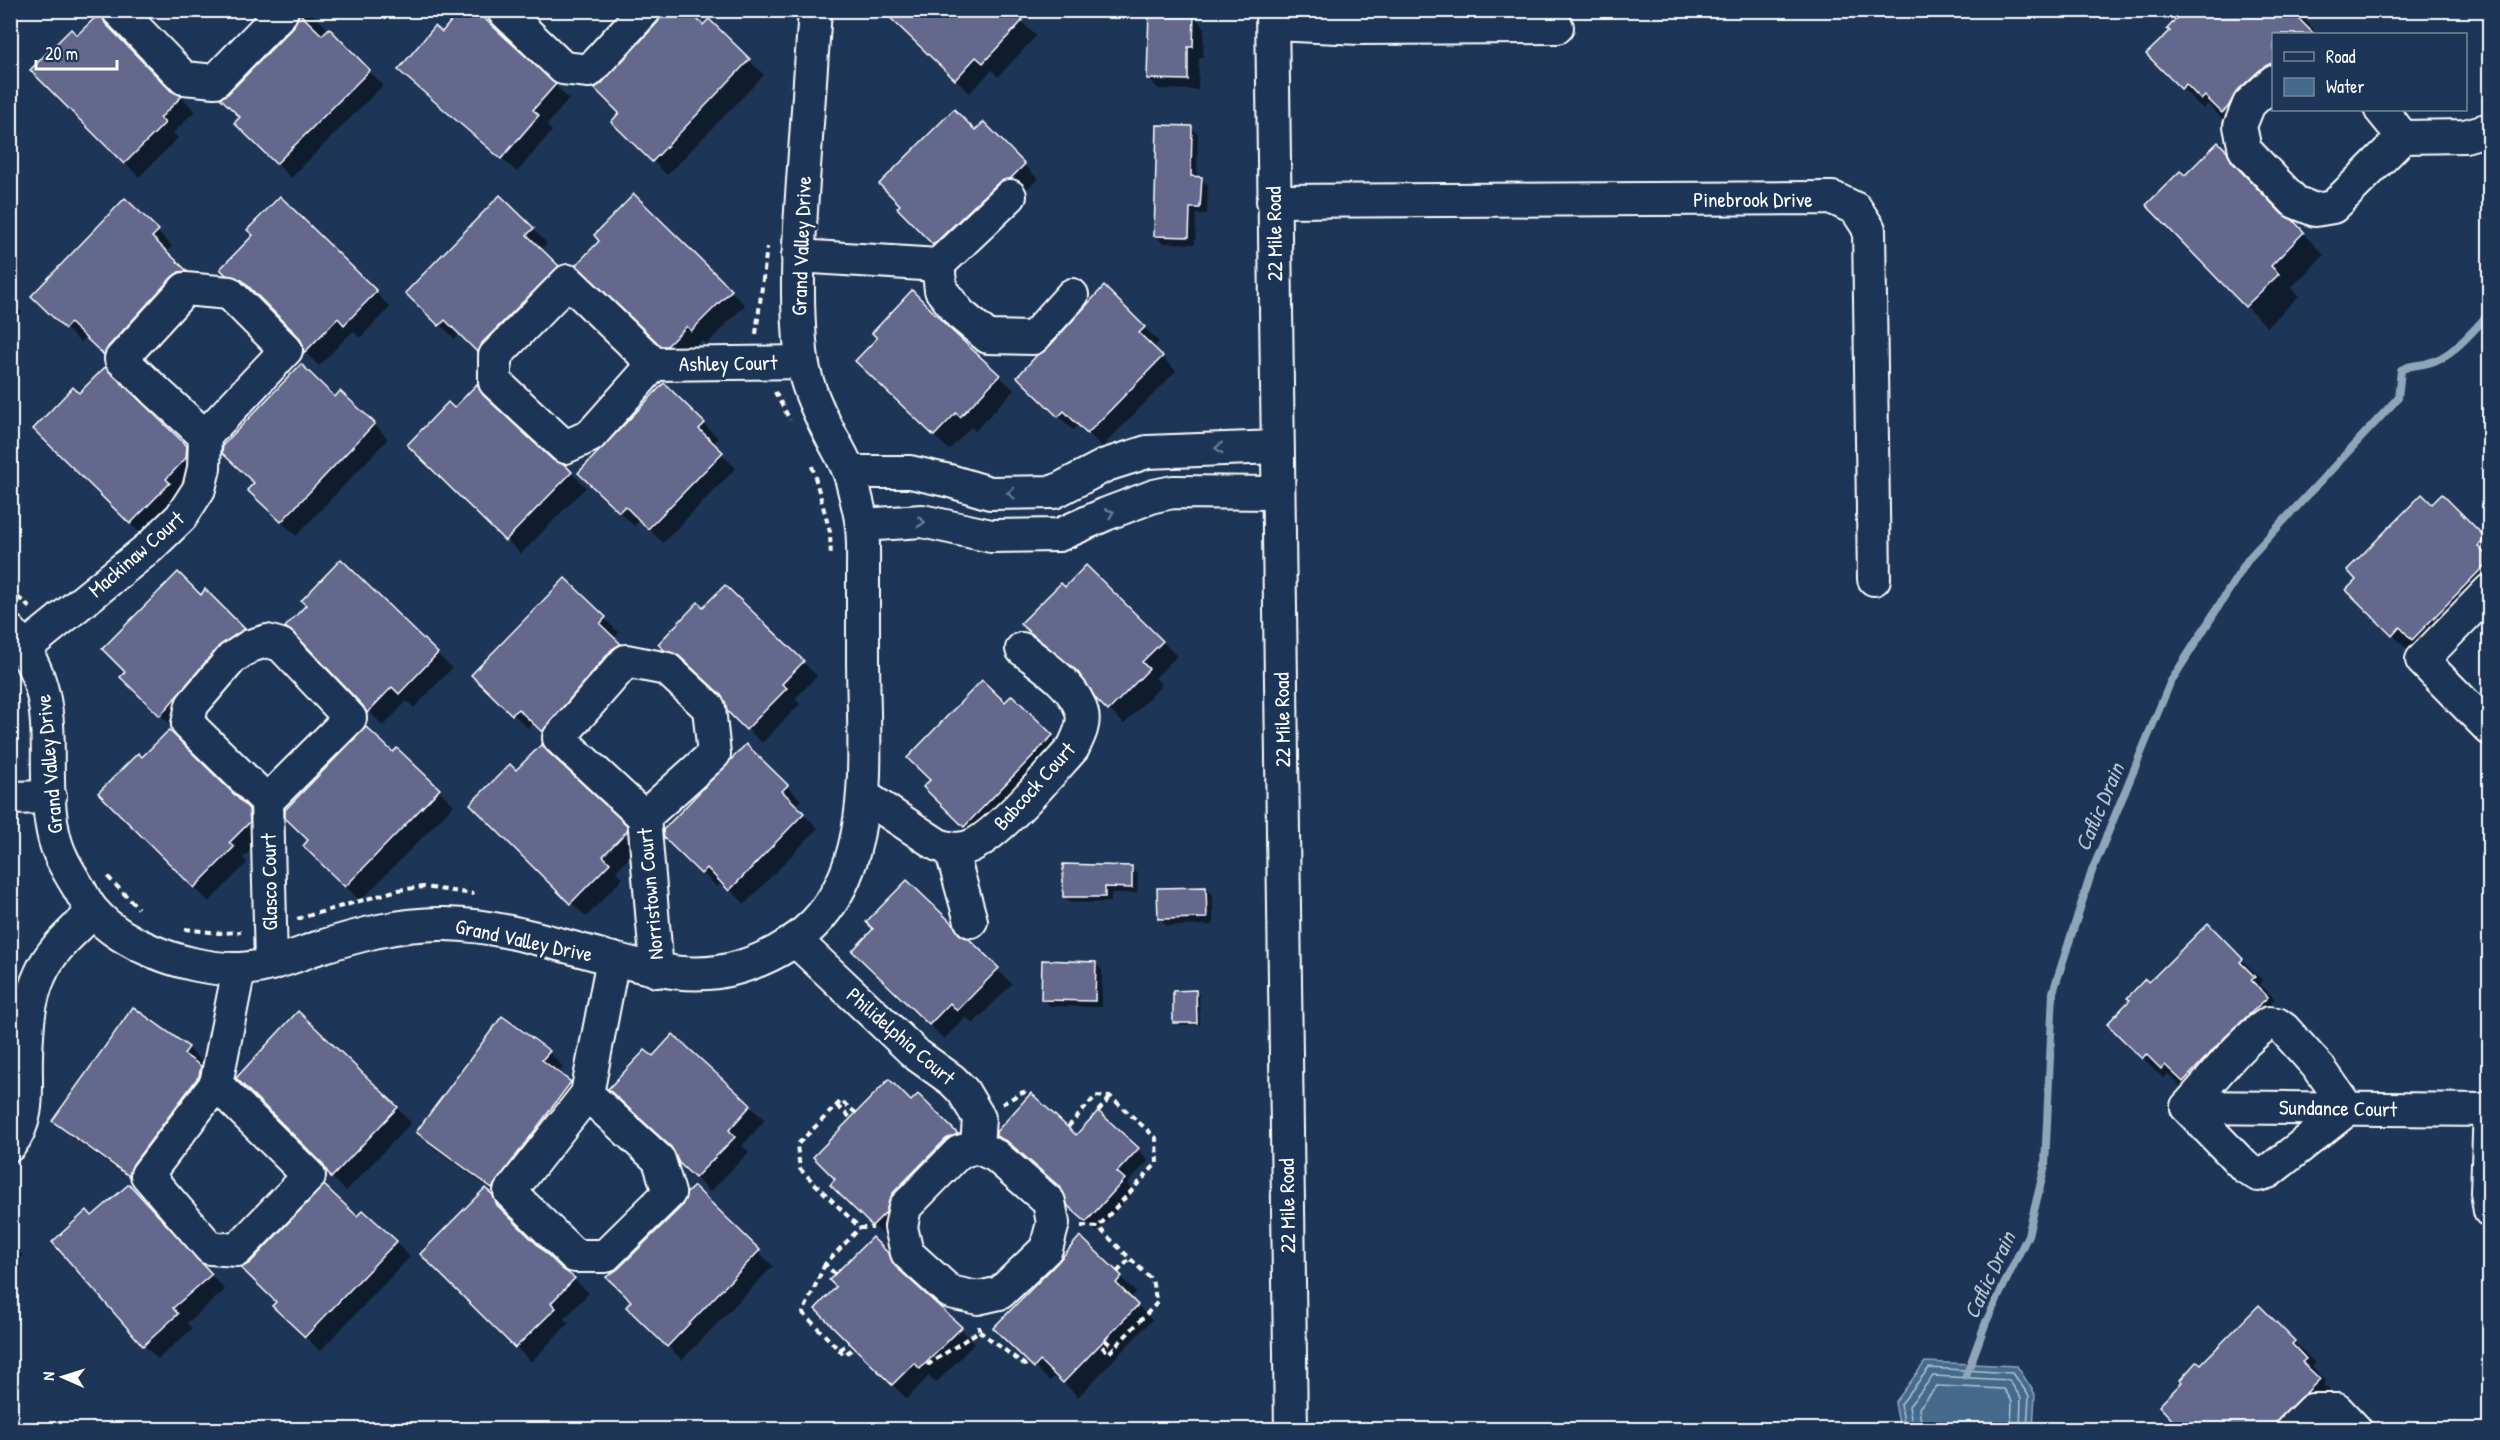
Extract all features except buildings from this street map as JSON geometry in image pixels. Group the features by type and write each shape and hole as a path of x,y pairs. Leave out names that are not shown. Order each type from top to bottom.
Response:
{"street":[{"path":"118,10 184,78 215,81 280,13 280,10"},
{"path":"503,10 563,68 589,71 645,10"},
{"name":"Grand Valley Drive","path":"27,637 46,706 52,830 60,858 93,912 119,934 166,957 198,965 239,969 271,964 351,937 389,928 442,924 473,926 537,939 657,971 690,974 738,968 768,956 795,940 816,922 845,878 856,850 864,796 862,525 850,472 820,416 802,362 796,312 815,10"},
{"path":"1272,17 1360,28 1557,27"},
{"name":"22 Mile Road","path":"1272,17 1291,1430"},
{"path":"2272,83 2249,104 2240,126 2245,150 2295,202 2315,210 2333,207 2403,137 2465,136 2490,129"},
{"path":"2382,111 2403,137"},
{"path":"798,256 938,265 1010,196"},
{"name":"Pinebrook Drive","path":"1273,201 1833,198 1856,209 1869,229 1874,579"},
{"path":"938,265 941,291 960,314 988,337 1033,338 1072,295"},
{"name":"Ashley Court","path":"654,364 590,436 565,447 495,382 495,356 568,281 654,364 802,362"},
{"path":"185,289 229,293 286,350 205,436 121,359 185,289"},
{"name":"Mackinaw Court","path":"27,637 150,547 181,517 199,489 204,468 205,436"},
{"path":"850,472 910,471 990,493 1054,492 1106,465 1147,452 1277,447"},
{"path":"1054,492 1059,535"},
{"path":"862,525 922,521 992,536 1059,535 1116,510 1154,496 1173,492 1277,493"},
{"path":"2490,591 2422,660 2490,729"},
{"path":"267,641 281,645 350,718 267,801 188,724 192,705 232,658 250,646 267,641"},
{"name":"Babcock Court","path":"951,849 967,848 987,838 1073,748 1082,730 1082,714 1076,697 1022,649"},
{"name":"Norristown Court","path":"644,816 714,754 709,708 667,669 626,661 559,738 644,816 657,971"},
{"path":"864,796 921,836 951,849 971,921"},
{"path":"10,798 50,797"},
{"name":"Glasco Court","path":"267,801 271,964"},
{"path":"10,1145 19,1134 26,1114 28,1013 40,974 54,951 93,912"},
{"name":"Philidelphia Court","path":"795,940 917,1055 952,1080 963,1091 979,1118 977,1147"},
{"path":"587,1094 659,1160 669,1194 605,1256 575,1256 510,1191 587,1094 613,959"},
{"path":"216,1084 309,1176 237,1250 210,1248 147,1175 216,1084 239,969"},
{"path":"2269,1023 2277,1024 2284,1029 2319,1069 2348,1108 2268,1172 2258,1175 2245,1167 2187,1107 2234,1055 2269,1023"},
{"name":"Sundance Court","path":"2187,1107 2489,1109"},
{"path":"2489,1109 2487,1192 2490,1211"},
{"path":"977,1147 996,1156 1048,1202 1053,1223 1046,1249 1000,1293 978,1298 950,1292 907,1253 901,1227 905,1206 959,1152 977,1147"},
{"path":"2292,1430 2312,1410 2337,1410 2356,1430"}],"path":[{"path":"10,590 37,615 27,637"},
{"path":"102,869 136,907 144,912"},
{"path":"183,929 219,933 253,931 398,890 424,887 477,895"},
{"path":"1068,1127 1096,1096 1111,1097 1156,1138 1157,1163 1098,1227"},
{"path":"1098,1111 1111,1097"},
{"path":"856,1113 841,1101 797,1145 800,1169 860,1228"},
{"path":"837,1106 851,1118"},
{"path":"1053,1223 1098,1227 1152,1280 1157,1303 1109,1353 1100,1345"},
{"path":"854,1348 844,1355 803,1313 825,1264 860,1228 901,1227"},
{"path":"1117,1272 1130,1259"},
{"path":"825,1264 835,1274"},
{"path":"978,1298 979,1330"},
{"path":"979,1330 1024,1365 1028,1362"},
{"path":"927,1363 929,1364 979,1330"},
{"path":"1105,1340 1114,1348"},
{"path":"840,1350 849,1342"}],"water":[{"path":"1925,1362 2017,1366 2035,1394 2033,1429 1900,1429 1895,1403"}],"waterway":[{"name":"Caflic Drain","path":"1966,1376 1986,1322 2028,1235 2045,1166 2053,992 2092,871 2170,683 2249,558 2398,398 2401,370 2428,363 2446,355 2490,313"}]}
